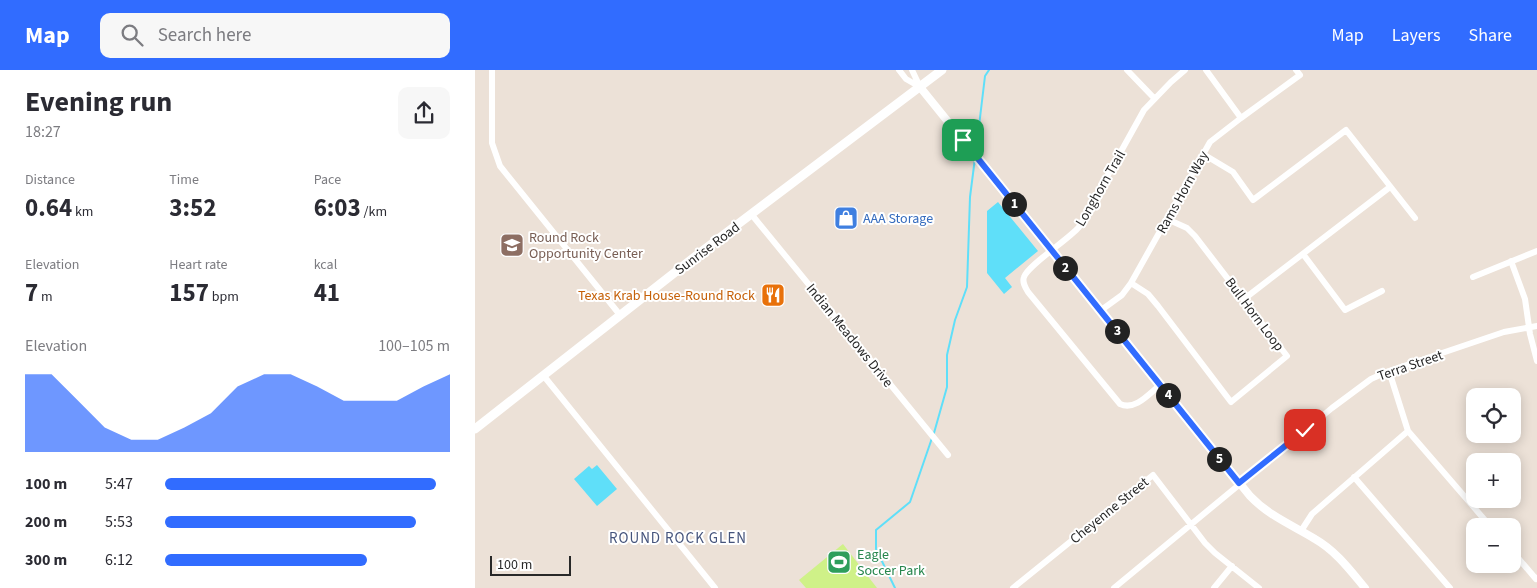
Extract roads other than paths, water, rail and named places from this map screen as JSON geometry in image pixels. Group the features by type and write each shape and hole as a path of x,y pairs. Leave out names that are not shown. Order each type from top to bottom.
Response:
{"main road":[{"name":"Sunrise Road","path":"475,428 942,70"}],"street":[{"path":"493,70 492,144 500,166 620,315"},
{"path":"899,70 906,79 919,87"},
{"path":"912,70 919,87 1239,483 1263,509 1316,539 1335,554 1365,588"},
{"path":"1127,70 1154,98"},
{"name":"Longhorn Trail","path":"1160,385 1130,406 1120,404 1028,292 1023,281 1026,274 1072,235 1085,218 1144,110 1154,98 1185,70"},
{"path":"1206,70 1241,118"},
{"name":"Rams Horn Way","path":"1100,310 1122,295 1131,284 1210,142 1300,75 1296,70"},
{"path":"1203,154 1233,172 1253,200 1346,130 1415,218"},
{"path":"1244,299 1391,187"},
{"name":"Indian Meadows Drive","path":"752,215 947,455"},
{"name":"Bull Horn Loop","path":"1131,284 1148,294 1231,402 1287,356 1195,236 1187,228 1167,218"},
{"path":"1473,277 1537,251"},
{"path":"1303,254 1345,310 1382,291"},
{"path":"1511,261 1525,299 1529,328 1537,361"},
{"name":"Terra Street","path":"1114,588 1192,525 1239,483 1371,379 1389,371 1504,332 1537,326"},
{"path":"1389,371 1408,431 1483,518"},
{"path":"543,375 715,588"},
{"path":"1301,531 1312,514 1408,431"},
{"name":"Cheyenne Street","path":"1013,588 1153,475 1205,543 1259,588"},
{"path":"1354,477 1450,588"},
{"path":"1521,561 1537,578"},
{"path":"1214,588 1232,566"}],"water":[{"path":"998,202 1038,251 1005,278 1012,287 1004,294 987,273 987,211"},
{"path":"597,465 617,489 597,506 574,479 589,466 592,469"}],"waterway":[{"path":"976,151 985,76 989,70"},
{"path":"934,433 947,387 947,355 955,320 967,287 970,197 975,158"},
{"path":"895,588 876,549 876,530 910,502 932,438"}],"place":[{"name":"AAA Storage","path":"846,218"},
{"name":"Round Rock Opportunity Center","path":"512,245"},
{"name":"Texas Krab House-Round Rock","path":"773,295"},
{"name":"Eagle Soccer Park","path":"839,562"}],"district":[{"name":"ROUND ROCK GLEN","path":"678,538"}]}
